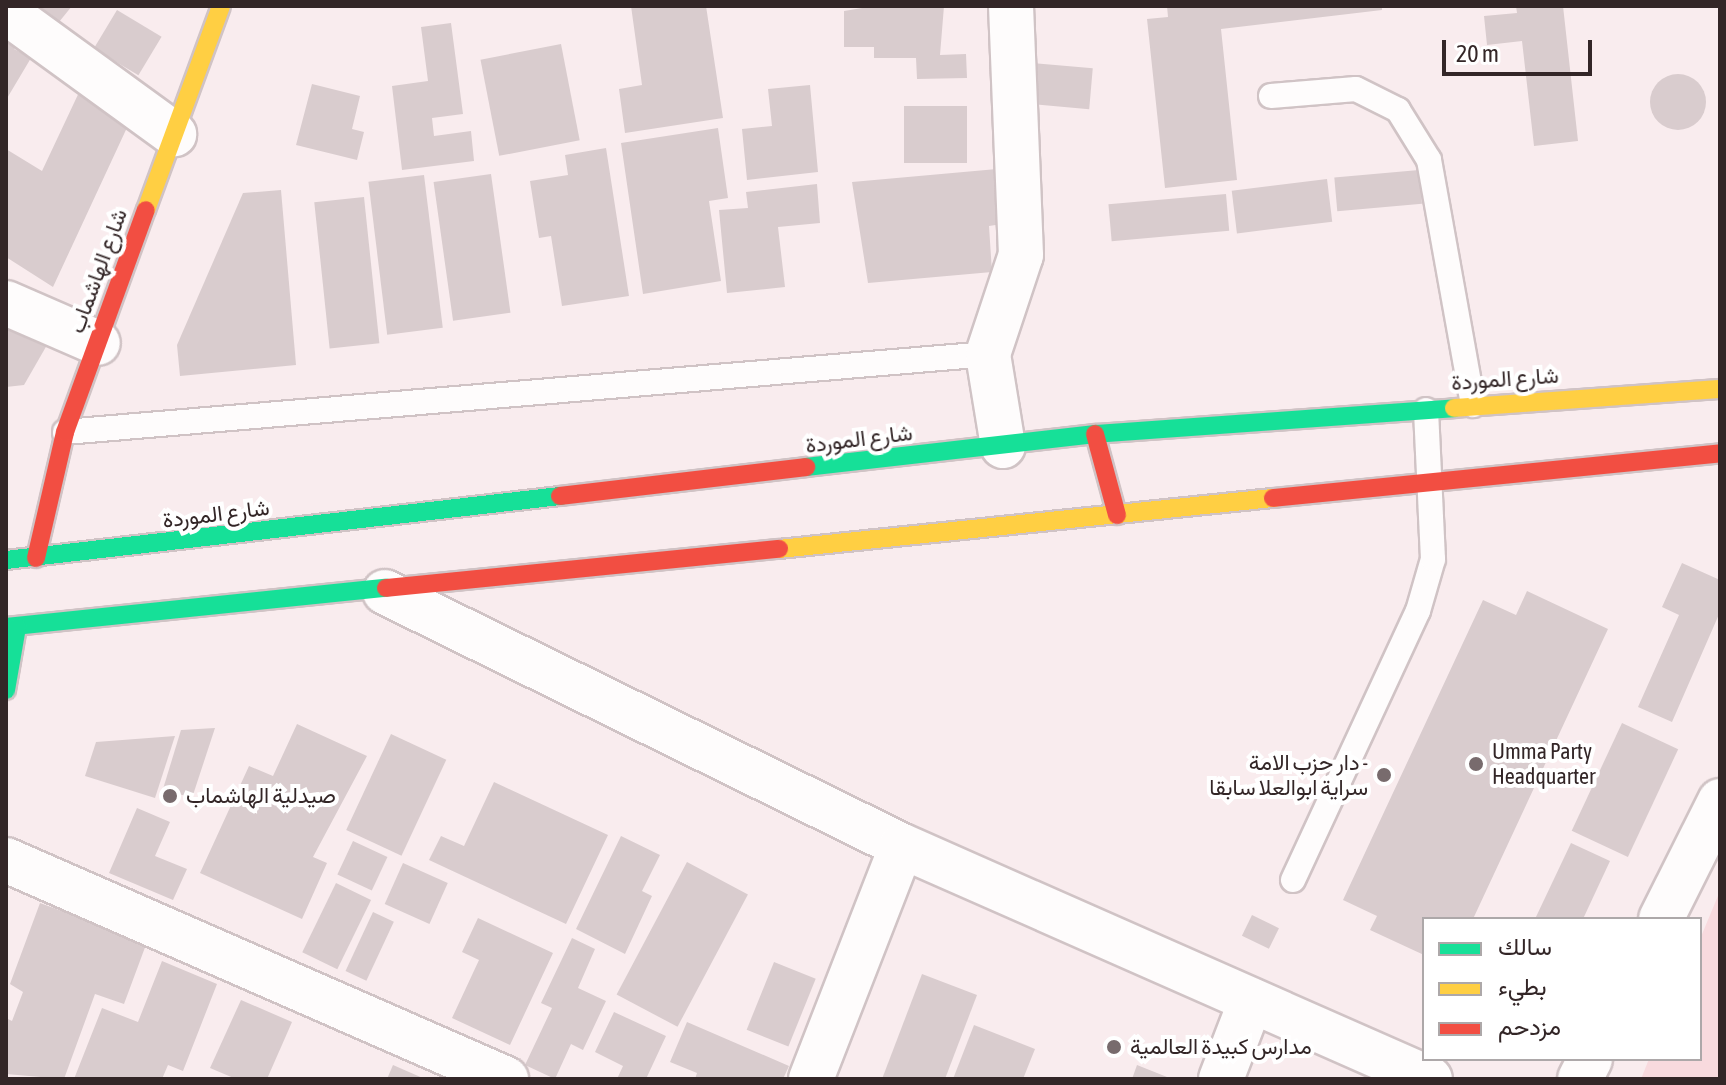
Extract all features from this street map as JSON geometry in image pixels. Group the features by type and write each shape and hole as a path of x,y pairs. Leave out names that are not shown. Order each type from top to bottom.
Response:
{"main road":[{"name":"شارع الهاشماب","path":"36,558 65,432 221,6"},
{"name":"شارع الموردة","path":"6,560 1095,434 1720,389"},
{"path":"1095,434 1117,515"},
{"path":"6,690 12,627 385,592 1720,453"}],"street":[{"path":"1003,446 988,354 1021,255 1011,6"},
{"path":"6,12 174,134"},
{"path":"6,303 98,343"},
{"path":"385,592 902,846 1430,1079"},
{"path":"1662,917 1720,801"},
{"path":"811,1079 902,846"},
{"path":"6,860 506,1079"},
{"path":"1221,1079 1251,1001"},
{"path":"1580,1079 1589,1061"}],"lane":[{"path":"1271,96 1356,89 1398,110 1429,160 1473,405"},
{"path":"65,432 988,354"},
{"path":"1293,880 1418,611 1433,559 1433,481 1426,410"}],"shaded area":[{"path":"1720,891 1720,1079 1641,1079 1648,1061 1702,1061 1702,934"}],"building":[{"path":"38,6 72,6 59,22"},
{"path":"631,6 706,6 723,118 625,133 619,89 642,85"},
{"path":"874,6 944,6 940,55 966,54 967,78 917,79 916,58 874,58 874,47 844,47 844,11"},
{"path":"1167,6 1382,6 1382,10 1221,29 1237,180 1165,188 1147,19 1168,17"},
{"path":"1516,6 1563,6 1578,141 1534,146 1522,41 1487,45 1484,16 1517,13"},
{"path":"117,10 162,37 138,75 94,49"},
{"path":"451,23 463,114 432,118 434,136 471,131 474,161 402,170 392,86 428,81 421,27"},
{"path":"6,26 26,30 14,49 31,58 6,100"},
{"path":"561,44 580,140 499,156 481,60"},
{"path":"1032,63 1093,68 1089,109 1028,104"},
{"path":"1678,74 1698,82 1706,102 1698,122 1678,130 1658,122 1650,102 1658,82"},
{"path":"312,84 360,96 352,129 364,132 357,160 296,145"},
{"path":"810,85 818,172 747,180 742,129 772,126 768,89"},
{"path":"82,86 131,119 53,287 6,257 6,149 42,171"},
{"path":"904,106 967,106 967,163 904,163"},
{"path":"718,128 728,198 709,201 721,281 643,294 621,143"},
{"path":"606,148 629,296 562,306 551,236 539,238 530,181 568,175 565,155"},
{"path":"997,169 1002,224 989,226 992,272 868,283 852,182"},
{"path":"1419,170 1422,204 1337,211 1334,177"},
{"path":"491,174 510,313 453,321 434,182"},
{"path":"424,175 443,328 387,335 368,182"},
{"path":"1327,179 1332,222 1237,233 1232,191"},
{"path":"817,184 820,223 778,227 785,287 727,293 719,210 748,208 746,192"},
{"path":"281,190 296,365 180,376 177,345 243,193"},
{"path":"1226,194 1229,231 1112,241 1108,204"},
{"path":"364,197 379,343 330,348 314,202"},
{"path":"6,321 47,345 24,385 6,387"},
{"path":"1682,563 1720,580 1720,612 1672,722 1638,707 1679,615 1662,607"},
{"name":"Umma Party Headquarter","path":"1527,591 1608,629 1474,917 1422,917 1422,954 1370,930 1377,916 1343,900 1483,600 1516,615"},
{"path":"1622,723 1678,749 1628,857 1572,831"},
{"path":"297,724 367,756 313,857 327,863 302,919 200,873 249,766 273,776"},
{"path":"215,728 192,798 163,789 181,730"},
{"path":"391,734 446,760 401,856 346,830"},
{"path":"175,736 155,798 85,776 96,742"},
{"path":"494,782 608,835 566,924 429,860 441,836 464,846"},
{"path":"137,808 170,822 155,856 187,869 173,900 109,873"},
{"path":"621,836 660,855 642,891 652,896 625,954 576,929"},
{"path":"353,841 387,857 372,891 337,875"},
{"path":"1571,843 1610,861 1584,917 1536,917"},
{"path":"687,862 748,894 678,1027 617,994"},
{"path":"403,863 448,883 429,924 385,904"},
{"path":"336,883 371,900 337,969 302,952"},
{"path":"40,903 147,942 124,1004 95,994 64,1079 6,1074 6,1018 12,1021 23,992 10,984"},
{"path":"373,912 394,922 366,981 346,971"},
{"path":"1252,915 1279,928 1269,949 1242,936"},
{"path":"478,918 553,953 510,1045 452,1018 479,960 462,952"},
{"path":"572,938 595,949 578,988 606,1001 583,1050 571,1044 555,1079 525,1065 552,1008 541,1003"},
{"path":"162,961 217,984 183,1071 168,1065 162,1079 74,1079 102,1008 138,1022"},
{"path":"774,962 816,979 788,1047 747,1030"},
{"path":"922,974 977,995 945,1079 882,1079"},
{"path":"241,1000 292,1022 267,1079 236,1079 210,1068"},
{"path":"614,1012 666,1036 646,1079 617,1079 623,1066 595,1052"},
{"path":"687,1022 789,1066 783,1079 695,1079 697,1073 670,1062"},
{"path":"974,1025 1035,1049 1023,1079 953,1079"},
{"path":"393,1065 425,1079 387,1079"},
{"path":"1137,1065 1172,1079 1132,1079"}],"traffic: fast":[{"path":"806,467 1095,434 1454,408"},
{"path":"6,560 560,496"},
{"path":"6,627 386,588"},
{"path":"6,690 17,627"}],"traffic: slow":[{"path":"146,210 221,6"},
{"path":"1454,408 1720,389"},
{"path":"779,549 1273,498"}],"traffic: jam":[{"path":"36,558 65,432 146,210"},
{"path":"1095,434 1117,515"},
{"path":"1273,498 1720,453"},
{"path":"560,496 806,467"},
{"path":"386,588 779,549"}],"place":[{"name":"Umma Party Headquarter","path":"1476,764"},
{"name":"دار حزب الامة - سراية ابوالعلا سابقا","path":"1384,775"},
{"name":"صيدلية الهاشماب","path":"170,796"},
{"name":"مدارس كبيدة العالمية","path":"1114,1047"}]}
